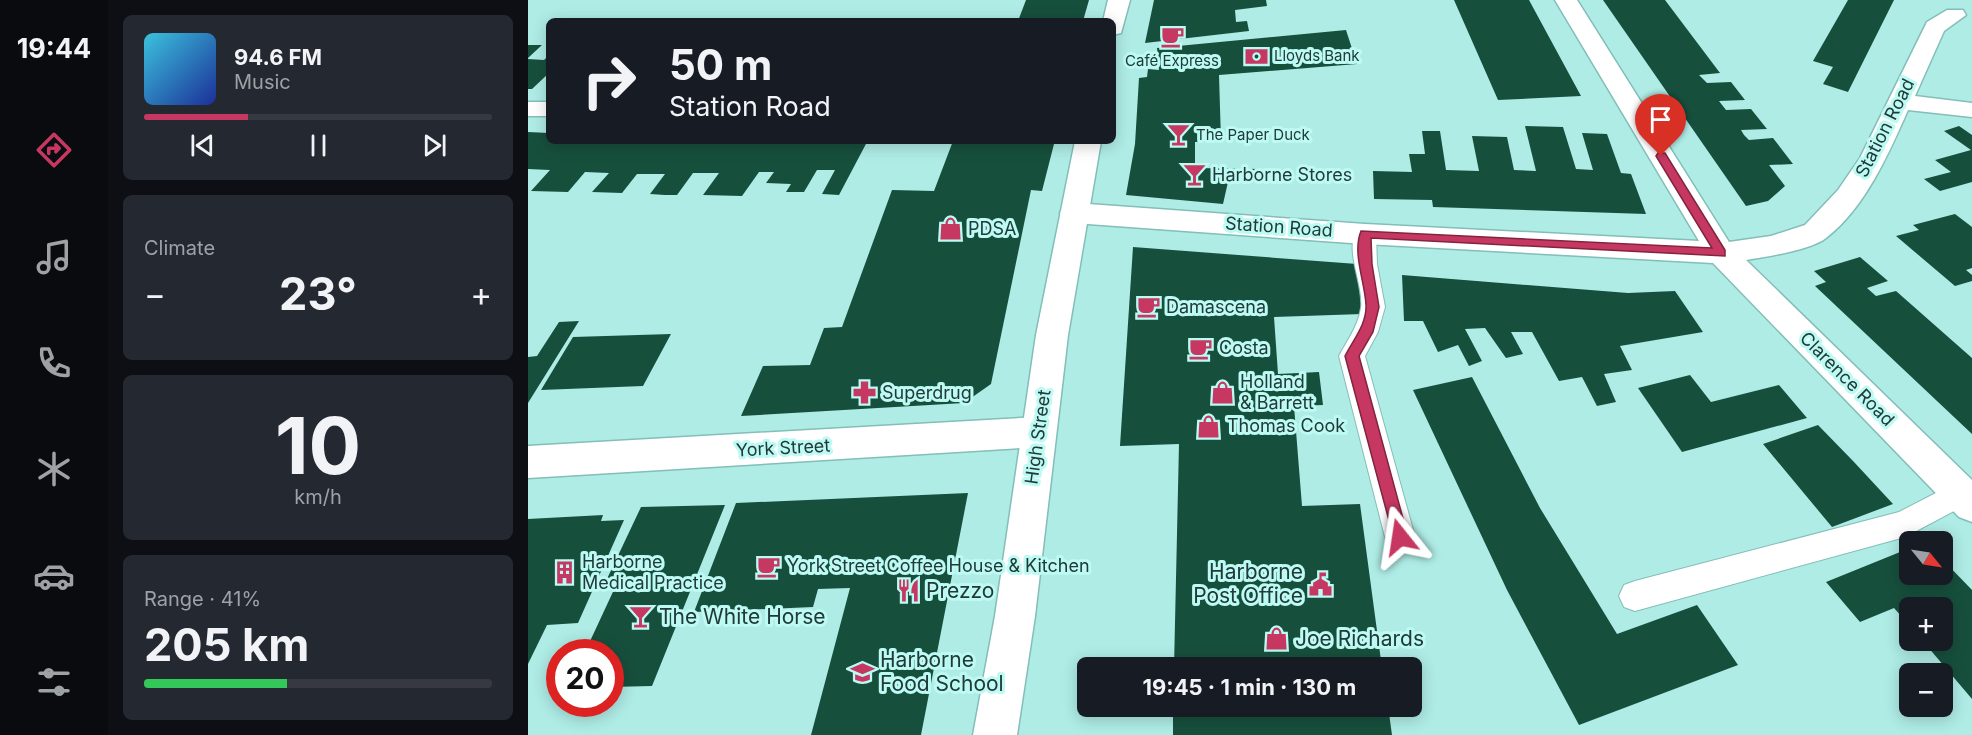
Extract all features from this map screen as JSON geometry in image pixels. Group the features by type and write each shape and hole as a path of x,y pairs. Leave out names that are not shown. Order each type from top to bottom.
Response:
{"street":[{"path":"1115,18 1119,0"},
{"name":"Clarence Road","path":"1566,0 1721,253 1966,499"},
{"name":"Station Road","path":"1074,213 1365,234 1721,253 1773,246 1815,232 1848,196 1873,159 1935,27 1958,15"},
{"path":"1900,102 1972,110"},
{"path":"528,109 546,109"},
{"name":"High Street","path":"995,735 1015,616 1038,432 1087,144"},
{"name":"York Street","path":"528,462 1038,432"}],"lane":[{"path":"1365,234 1366,264 1373,307 1366,332 1352,356 1400,537"},
{"path":"1635,596 1793,556 1905,524 1966,499"}],"building":[{"path":"1026,0 1089,0 1084,18 1019,18"},
{"path":"1154,0 1266,0 1267,6 1235,10 1236,22 1247,21 1249,31 1145,43"},
{"path":"1454,0 1529,0 1581,96 1498,100"},
{"path":"1603,0 1665,0 1720,73 1699,75 1707,83 1731,82 1745,100 1719,101 1726,110 1751,109 1767,129 1741,130 1744,135 1749,140 1773,138 1793,164 1769,165 1785,186 1768,201 1746,206"},
{"path":"1848,0 1894,0 1848,92 1823,84 1833,67 1813,61"},
{"path":"1346,30 1357,64 1219,75 1221,141 1195,142 1195,168 1259,169 1259,182 1228,182 1223,204 1126,195 1135,144 1139,78 1147,77 1148,69 1159,70 1157,48"},
{"path":"528,45 542,45 528,58"},
{"path":"546,58 546,76 532,89 528,89 528,59 544,60"},
{"path":"1525,126 1563,127 1576,169 1593,170 1582,133 1607,134 1621,173 1631,174 1646,214 1433,207 1432,200 1374,199 1373,171 1412,172 1409,154 1425,154 1422,131 1440,131 1446,170 1479,171 1472,136 1507,137 1514,170 1536,171"},
{"path":"1959,126 1972,135 1972,182 1940,191 1924,179 1951,172 1935,160 1971,150 1944,131"},
{"path":"528,132 546,133 546,144 866,144 839,195 822,194 835,170 817,170 804,192 786,192 791,184 766,183 774,172 759,172 742,196 703,195 719,173 693,173 677,195 650,194 665,174 637,174 622,193 592,192 609,173 585,172 568,192 531,191 550,170 528,169"},
{"path":"952,144 1054,144 1042,191 1031,190 991,384 964,403 741,416 763,366 810,365 824,328 842,327 892,190 934,191"},
{"path":"1955,214 1972,227 1972,268 1966,270 1972,275 1972,281 1955,286 1896,236 1919,230 1913,225"},
{"path":"1133,247 1357,264 1362,314 1274,317 1278,374 1319,372 1323,405 1294,406 1302,506 1360,504 1381,657 1174,657 1179,444 1120,446"},
{"path":"1860,257 1888,281 1867,288 1876,296 1896,291 1972,358 1972,434 1815,286 1826,282 1814,271"},
{"path":"1402,275 1628,293 1675,291 1703,332 1620,346 1632,370 1604,374 1616,402 1597,406 1582,377 1559,381 1532,332 1511,332 1523,354 1506,358 1485,328 1465,329 1482,361 1469,366 1458,345 1438,352 1423,321 1404,321"},
{"path":"579,321 528,403 528,357 537,356 559,322"},
{"path":"671,334 643,386 541,390 573,337"},
{"path":"1690,375 1711,402 1779,385 1807,418 1682,452 1638,388"},
{"path":"1472,377 1540,508 1617,634 1697,605 1738,665 1579,725 1507,590 1413,390"},
{"path":"1818,425 1893,504 1832,527 1763,444"},
{"path":"968,493 921,735 811,735 850,588 818,589 813,607 694,612 736,503"},
{"name":"The White Horse","path":"725,505 652,686 624,687 624,639 591,639 618,581 606,581 641,507"},
{"name":"Harborne Medical Practice","path":"603,515 601,521 624,520 578,623 547,625 528,664 528,519"},
{"path":"1899,552 1899,585 1953,585 1953,570 1972,590 1972,699 1953,677 1953,663 1941,663 1931,651 1953,651 1953,597 1899,597 1899,614 1894,608 1860,622 1826,582"},
{"path":"1173,717 1390,717 1392,735 1173,735"}],"place":[{"name":"Café Express","path":"1172,37"},
{"name":"Lloyds Bank","path":"1256,56"},
{"name":"The Paper Duck","path":"1178,135"},
{"name":"Harborne Stores","path":"1194,175"},
{"name":"PDSA","path":"950,229"},
{"name":"Damascena","path":"1148,307"},
{"name":"Costa","path":"1201,348"},
{"name":"Holland & Barrett","path":"1222,392"},
{"name":"Superdrug","path":"864,393"},
{"name":"Thomas Cook","path":"1209,426"},
{"name":"York Street Coffee House & Kitchen","path":"769,566"},
{"name":"Harborne Medical Practice","path":"564,572"},
{"name":"Harborne Post Office","path":"1321,584"},
{"name":"Prezzo","path":"908,591"},
{"name":"The White Horse","path":"641,617"},
{"name":"Joe Richards","path":"1277,639"},
{"name":"Harborne Food School","path":"862,672"}],"route":[{"path":"1400,537 1352,356 1366,332 1373,307 1366,264 1365,234 1721,253 1661,156"}]}
